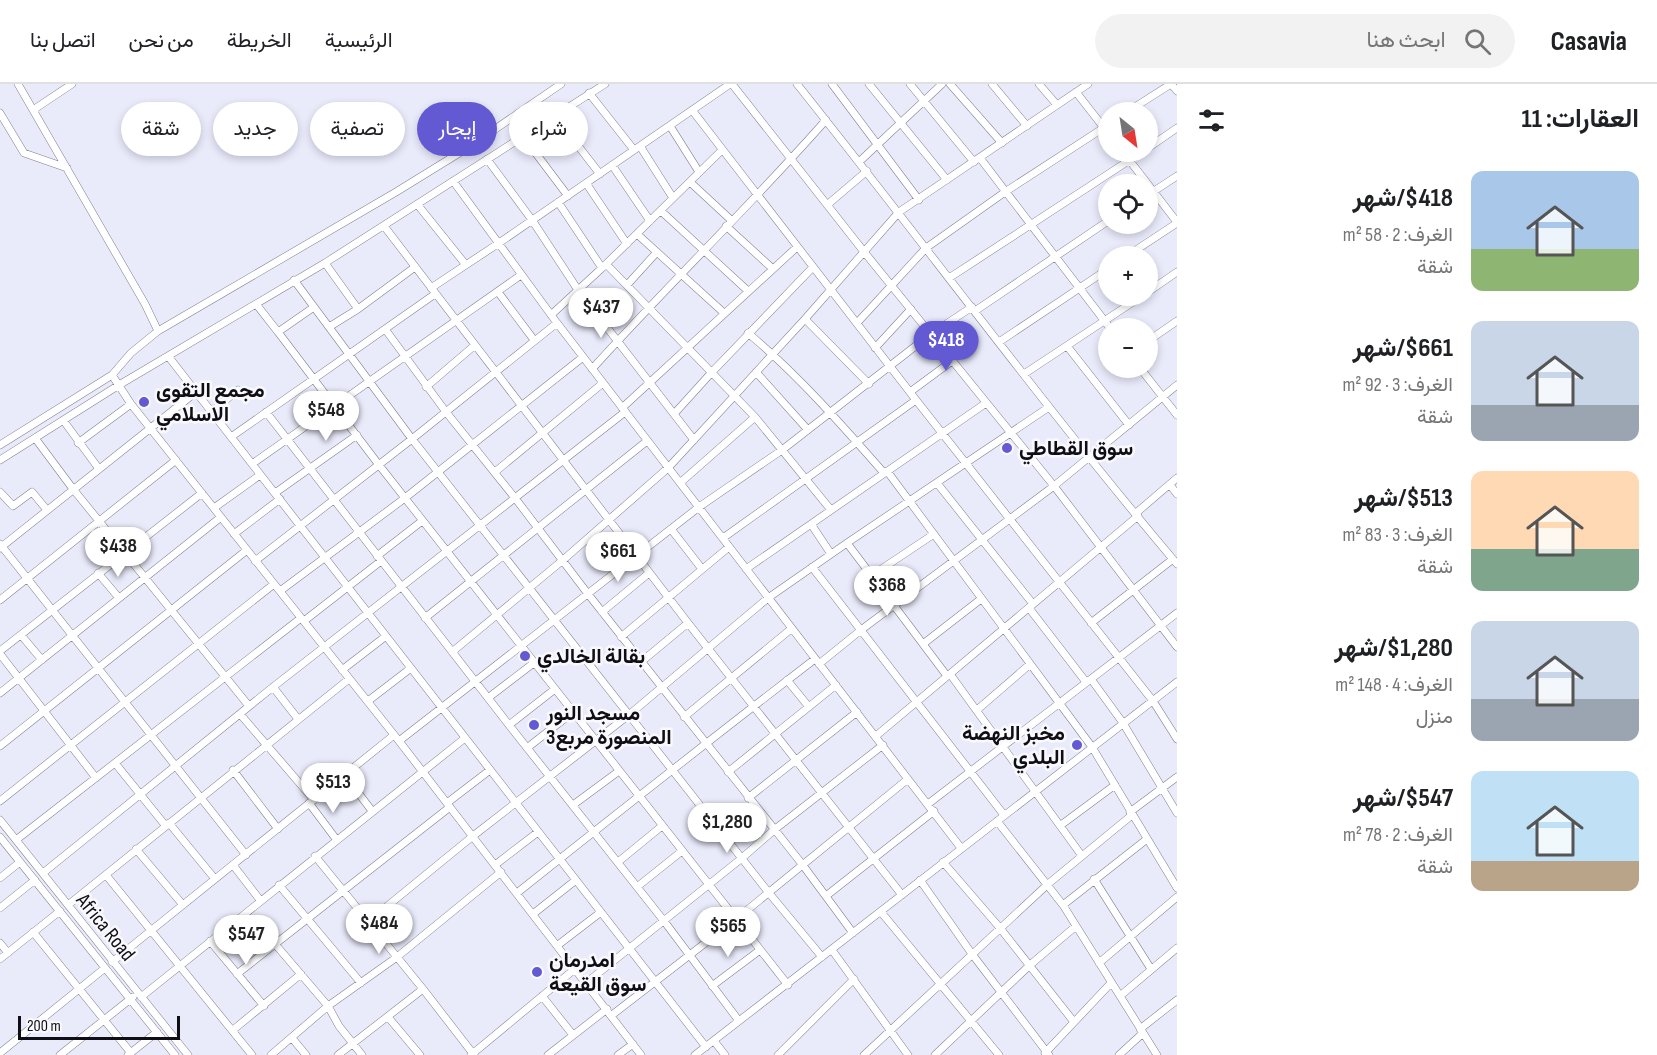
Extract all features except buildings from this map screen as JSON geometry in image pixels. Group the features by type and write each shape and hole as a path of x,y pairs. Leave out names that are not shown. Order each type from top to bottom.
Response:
{"street":[{"path":"18,84 145,304 158,331"},
{"path":"33,110 72,84"},
{"path":"0,445 112,375 131,352 158,331 396,192 469,147 561,84"},
{"path":"575,102 605,84"},
{"path":"231,437 385,330 466,265 731,84 1054,486 1177,647"},
{"path":"797,84 860,161 1049,407 1175,562 1133,590 1091,623"},
{"path":"832,84 920,200"},
{"path":"869,84 947,180"},
{"path":"910,84 1005,192 1102,318"},
{"path":"860,161 942,84"},
{"path":"950,84 1002,143"},
{"path":"992,84 1027,126"},
{"path":"1039,84 1057,105"},
{"path":"452,652 563,560 668,468 806,319 899,212 920,200 1088,84"},
{"path":"1143,102 1171,84 1177,91"},
{"path":"1076,92 1098,118"},
{"path":"589,93 637,148 673,198"},
{"path":"692,110 875,348 1153,701 1177,739"},
{"path":"0,113 24,153 67,168"},
{"path":"592,369 826,120"},
{"path":"670,126 699,172"},
{"path":"1158,141 1177,128"},
{"path":"857,323 926,248 1005,192 1098,134"},
{"path":"0,460 119,385 325,263 509,144"},
{"path":"551,315 722,151"},
{"path":"538,156 568,196"},
{"path":"586,156 600,174"},
{"path":"487,159 532,220 578,290 694,440"},
{"path":"949,278 1126,162"},
{"path":"612,165 650,221"},
{"path":"827,205 867,171"},
{"path":"1158,188 1177,176"},
{"path":"453,181 592,369 961,848"},
{"path":"690,182 773,269"},
{"path":"586,183 627,244"},
{"path":"558,202 604,266 627,285 755,417 831,510"},
{"path":"1142,246 1177,223 1158,202"},
{"path":"417,204 466,265"},
{"path":"661,211 748,291"},
{"path":"384,226 668,598 902,895"},
{"path":"112,962 344,774 442,708 699,507 782,450 931,334 1098,228"},
{"path":"637,234 724,313"},
{"path":"43,873 249,706 624,410 650,382 797,247"},
{"path":"627,285 657,252"},
{"path":"325,263 358,309"},
{"path":"329,327 358,309 415,267"},
{"path":"674,414 748,333 813,267"},
{"path":"1158,285 1177,272"},
{"path":"252,464 521,275"},
{"path":"999,342 1098,276"},
{"path":"294,280 412,439 822,957"},
{"path":"498,292 534,340"},
{"path":"256,304 422,521 788,985"},
{"path":"1109,318 1127,306"},
{"path":"278,332 314,307"},
{"path":"875,348 911,309"},
{"path":"806,319 869,384"},
{"path":"1158,334 1177,321"},
{"path":"255,561 557,323"},
{"path":"1024,374 1098,325"},
{"path":"385,330 471,445 495,472 621,637 802,864 853,933"},
{"path":"748,333 830,412 910,500 1029,665 1092,747 1177,888"},
{"path":"426,387 475,345"},
{"path":"1067,346 1129,425"},
{"path":"168,356 706,1047"},
{"path":"280,591 405,498 584,357"},
{"path":"910,392 952,361"},
{"path":"756,372 808,430"},
{"path":"112,375 131,404 423,771 641,1055"},
{"path":"1148,378 1177,415"},
{"path":"495,472 603,383"},
{"path":"517,893 788,680 817,662 894,606 1054,486 1177,385"},
{"path":"212,412 238,390"},
{"path":"196,392 1,546 124,702 202,796 246,855"},
{"path":"723,538 916,400"},
{"path":"746,569 986,403"},
{"path":"78,443 131,404"},
{"path":"369,921 515,802 630,714 660,686 768,598 1049,407"},
{"path":"266,412 488,699 664,921 739,1021"},
{"path":"680,483 755,417"},
{"path":"63,420 99,469"},
{"path":"234,534 310,469 357,435"},
{"path":"35,438 144,578 249,706"},
{"path":"425,618 647,441"},
{"path":"0,600 176,460"},
{"path":"214,508 260,475"},
{"path":"876,736 1101,547 1177,478"},
{"path":"937,483 1123,723 1177,813"},
{"path":"1170,485 1177,494"},
{"path":"0,492 13,506 32,492 47,510"},
{"path":"96,778 0,653 98,573 202,493"},
{"path":"0,693 221,517"},
{"path":"16,840 225,677 347,586 422,521"},
{"path":"811,524 831,554"},
{"path":"671,529 702,569"},
{"path":"871,576 934,534"},
{"path":"847,543 923,644 977,710 1082,856"},
{"path":"621,637 729,547"},
{"path":"0,746 247,550"},
{"path":"812,567 1004,815"},
{"path":"98,573 119,598"},
{"path":"602,612 649,573"},
{"path":"0,801 273,584"},
{"path":"923,644 981,599"},
{"path":"928,804 1177,613"},
{"path":"641,662 688,623"},
{"path":"684,717 792,628"},
{"path":"21,635 42,660"},
{"path":"342,670 386,636"},
{"path":"488,699 535,662"},
{"path":"977,710 1029,665"},
{"path":"368,701 411,668"},
{"path":"68,905 349,679"},
{"path":"788,680 809,707"},
{"path":"695,1055 1177,682"},
{"path":"728,772 836,685"},
{"path":"273,687 298,719"},
{"path":"509,725 555,688"},
{"path":"527,748 573,712"},
{"path":"748,798 857,712"},
{"path":"240,714 311,802 336,839"},
{"path":"60,1055 130,999 140,995 180,965 465,738"},
{"path":"586,982 630,949 774,830 883,746"},
{"path":"115,763 215,879"},
{"path":"233,770 278,829"},
{"path":"237,974 343,891 490,770"},
{"path":"573,805 619,771"},
{"path":"344,774 372,811"},
{"path":"864,1055 1048,884 1177,777"},
{"path":"548,1055 573,1035 656,981 735,920 908,779"},
{"path":"1061,825 1115,786"},
{"path":"826,896 934,811"},
{"name":"Africa Road","path":"0,820 188,1055"},
{"path":"997,821 1063,905 1157,1055"},
{"path":"618,862 662,826"},
{"path":"495,865 538,832"},
{"name":"Africa Road","path":"0,837 175,1055"},
{"path":"1063,905 1147,839"},
{"path":"136,849 183,905"},
{"path":"637,887 682,851"},
{"path":"315,856 423,989 472,1054 576,968"},
{"path":"0,878 20,862"},
{"path":"943,862 1000,928 1074,1022"},
{"path":"233,865 260,900"},
{"path":"271,1055 328,1006 397,957 501,872"},
{"path":"106,875 252,1055"},
{"path":"1094,879 1151,969"},
{"path":"0,908 35,880"},
{"path":"533,914 576,880"},
{"path":"920,880 1046,1054 1111,983"},
{"path":"279,885 361,983"},
{"path":"1099,963 1177,897"},
{"path":"0,959 60,911"},
{"path":"558,945 601,912"},
{"path":"881,912 999,1055"},
{"path":"935,1055 1030,965 1076,926"},
{"path":"33,932 130,1054 157,1032"},
{"path":"210,941 264,1006"},
{"path":"0,943 8,953"},
{"path":"275,944 328,1006 351,1044 362,1055"},
{"path":"1120,996 1177,948"},
{"path":"712,986 760,950"},
{"path":"832,950 908,1055"},
{"path":"0,1053 105,968"},
{"path":"233,1030 302,974"},
{"path":"777,1055 854,980"},
{"path":"338,1055 423,989"},
{"path":"542,996 573,1035"},
{"path":"1119,1055 1177,1000"},
{"path":"388,1017 420,1055"},
{"path":"292,1038 306,1055"},
{"path":"714,1041 725,1055"},
{"path":"618,1055 633,1044"}],"place":[{"name":"مجمع التقوى الاسلامي","path":"144,402"},
{"name":"سوق القطاطي","path":"1007,448"},
{"name":"بقالة الخالدي","path":"525,656"},
{"name":"مسجد النور المنصورة مربع3","path":"534,725"},
{"name":"مخبز النهضة البلدي","path":"1077,745"},
{"name":"امدرمان سوق القيعة","path":"537,972"}]}
